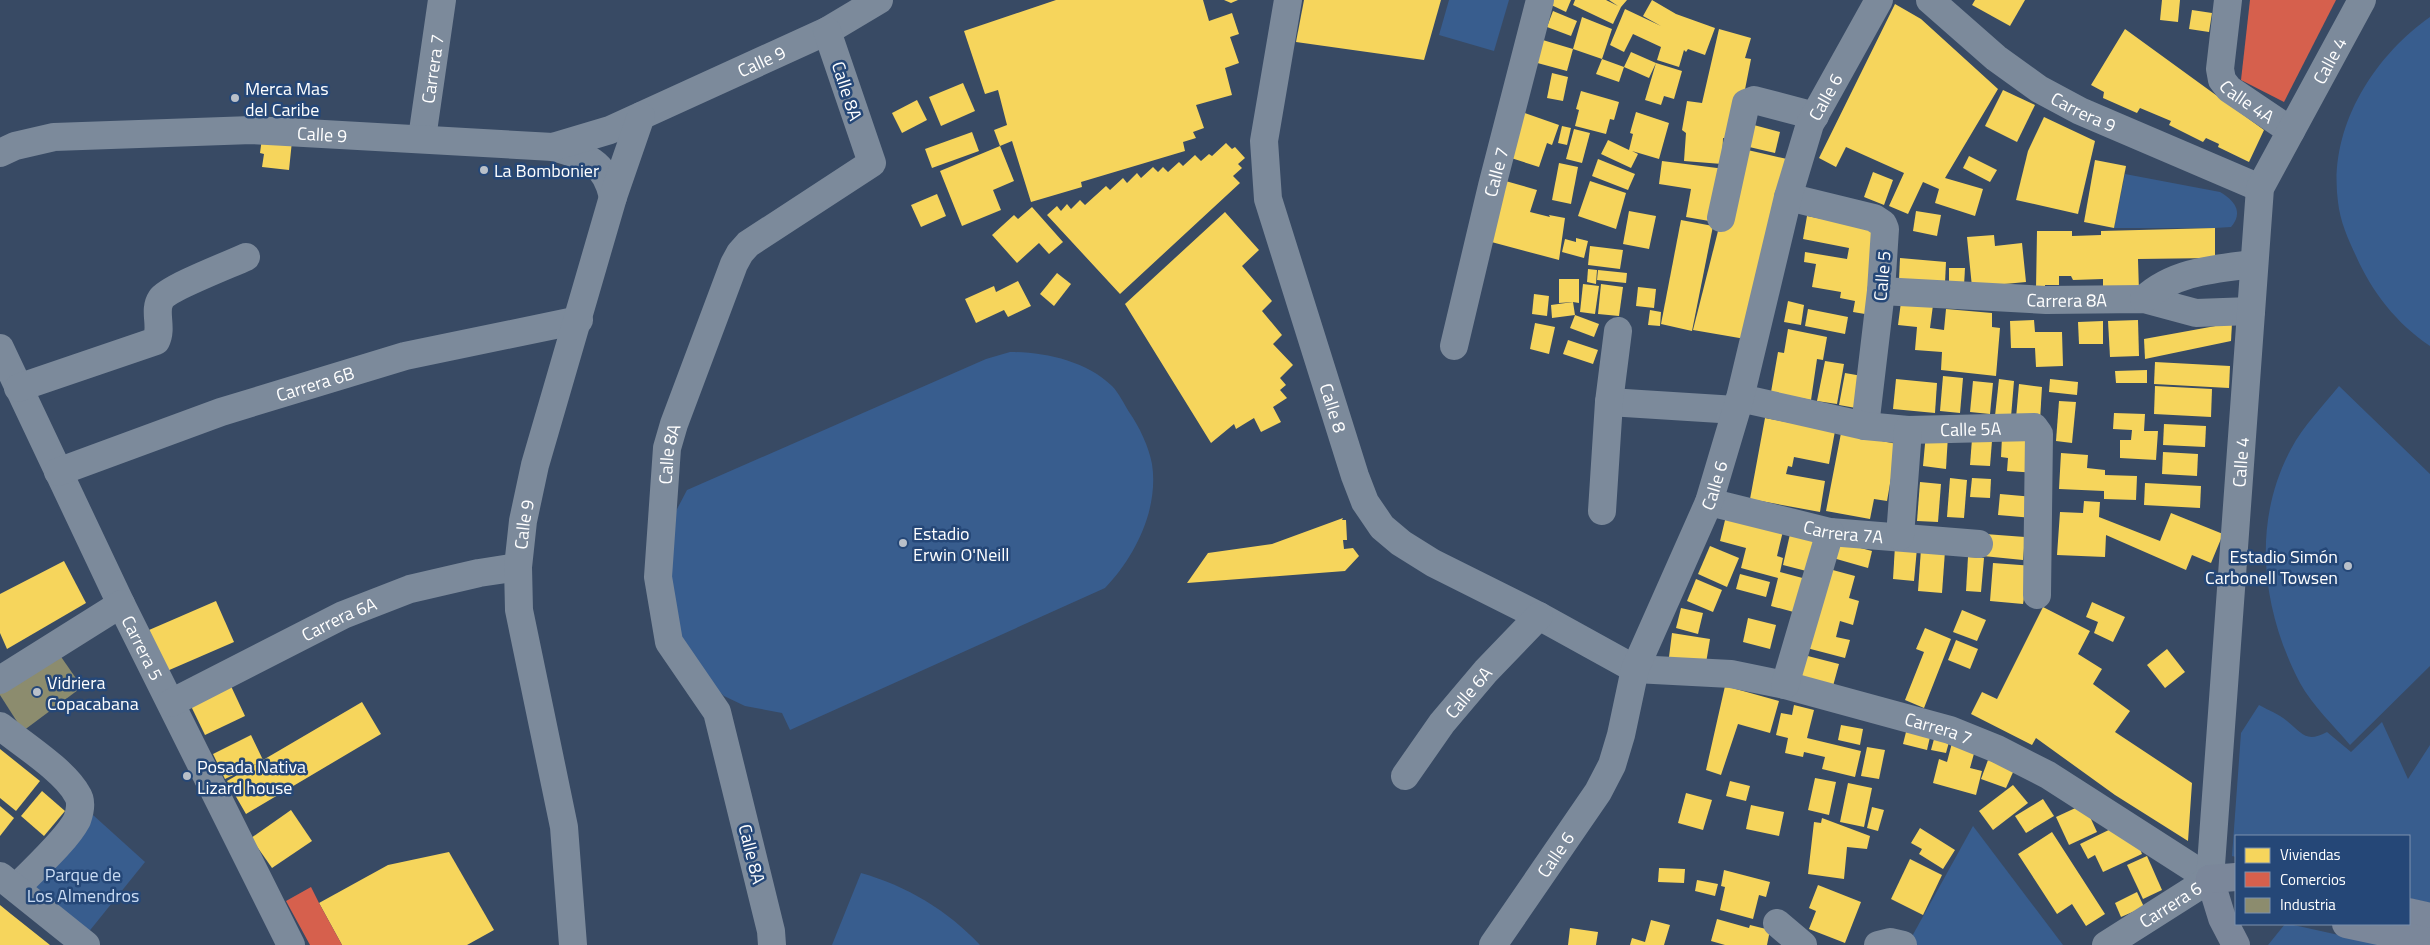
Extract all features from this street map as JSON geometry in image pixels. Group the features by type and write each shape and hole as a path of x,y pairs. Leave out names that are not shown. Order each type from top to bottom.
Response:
{"main road":[{"name":"Carrera 6","path":"2223,878 2235,895"},
{"name":"Calle 4","path":"2223,878 2222,918 2236,945"},
{"path":"2410,912 2430,917"},
{"path":"2351,925 2430,942"}],"street":[{"name":"Carrera 7","path":"422,138 442,0"},
{"name":"Calle 9","path":"0,153 34,141 88,134 252,130 422,138 552,147 610,130 827,31 879,0"},
{"name":"Calle 8","path":"1288,0 1264,141 1268,199 1365,502 1382,527 1401,543 1433,563 1539,616 1635,669"},
{"name":"Calle 7","path":"1454,346 1492,186 1540,0"},
{"name":"Calle 6","path":"1493,945 1598,792 1612,765 1621,735 1635,669 1709,502 1738,404 1788,197 1815,116 1879,0"},
{"name":"Carrera 9","path":"1930,0 1996,58 2039,89 2080,112 2260,188"},
{"name":"Calle 4A","path":"2228,0 2220,69 2222,80 2229,88 2291,131"},
{"name":"Calle 4","path":"2223,878 2251,312 2260,188 2362,0"},
{"name":"Calle 8A","path":"772,945 771,931 717,712 669,642 658,577 668,448 674,424 734,264 748,244 872,163 827,31"},
{"path":"1721,218 1746,103 1754,100 1815,116"},
{"name":"Calle 9","path":"573,945 564,827 519,610 518,567 523,521 535,465 614,197 641,116"},
{"path":"552,147 580,154 596,164 610,181 614,197"},
{"name":"Calle 5","path":"1788,197 1874,218 1883,224 1886,234 1881,291 1865,426"},
{"path":"18,388 156,341 159,334 158,306 167,293 246,257"},
{"path":"2144,299 2167,282 2190,274 2254,264"},
{"name":"Carrera 8A","path":"1881,291 2046,300 2144,299 2196,313 2251,312"},
{"name":"Carrera 6B","path":"58,472 221,412 405,356 579,320"},
{"path":"1602,511 1609,402 1618,331"},
{"name":"Carrera 5","path":"2,358 121,604 291,945"},
{"name":"Calle 5A","path":"1609,402 1738,404 1865,426 1908,430 2029,425 2037,429 2037,595"},
{"path":"1900,536 1908,430"},
{"name":"Carrera 7A","path":"1709,502 1830,532 1900,536 1979,544"},
{"path":"1786,685 1830,532"},
{"name":"Carrera 6A","path":"171,704 343,615 410,589 478,572 518,567"},
{"path":"0,680 121,604"},
{"name":"Calle 6A","path":"1404,776 1442,723 1486,670 1539,616"},
{"name":"Carrera 7","path":"1635,669 1731,674 1786,685 1941,727 1997,750 2048,775 2223,878"},
{"path":"0,726 62,776 78,795 80,804 77,818 69,831 8,882 86,945"},
{"name":"Carrera 6","path":"2106,945 2223,878"},
{"path":"1777,923 1803,945"},
{"path":"1878,945 1890,942 1903,945"}],"green space":[{"path":"1449,0 1509,0 1494,51 1439,35"},
{"path":"2430,17 2430,346 2396,317 2362,269 2347,236 2341,216 2338,202 2337,175 2340,148 2347,122 2358,98 2373,74 2390,53"},
{"path":"2125,174 2220,192 2236,207 2237,216 2235,222 2231,227 2215,228 2114,228"},
{"name":"Estadio Erwin O'Neill","path":"1010,352 1051,356 1078,364 1102,377 1117,392 1143,437 1152,464 1152,498 1148,515 1135,547 1116,576 1105,588 790,730 782,713 745,706 724,696 708,681 680,636 665,583 675,513 687,490 986,359"},
{"name":"Estadio Simón Carbonell Towsen","path":"2339,386 2430,474 2430,666 2350,745 2317,707 2300,683 2287,655 2277,626 2270,597 2266,567 2266,537 2270,507 2278,478 2291,449 2307,424"},
{"path":"2259,705 2281,716 2305,736 2314,737 2327,732 2351,752 2382,722 2408,779 2430,745 2430,903 2410,898 2410,835 2235,835 2235,857 2232,856 2241,733"},
{"name":"Parque de Los Almendros","path":"93,815 145,862 87,934 31,888"},
{"path":"1973,826 2063,945 1914,945 1910,940"},
{"path":"861,873 910,892 940,910 980,945 832,945"},
{"path":"2284,925 2294,925 2384,945 2268,945"}],"building: Viviendas":[{"path":"1056,0 1203,0 1209,21 1232,13 1239,34 1230,37 1239,63 1225,68 1232,95 1196,105 1204,128 1193,132 1196,138 1183,142 1185,151 1081,182 1082,187 1031,202 1012,141 1000,146 994,130 1007,125 998,90 985,94 964,31"},
{"path":"1224,0 1238,0 1231,3"},
{"path":"1304,0 1441,0 1424,60 1296,42"},
{"path":"1546,0 1571,0 1566,12 1545,2"},
{"path":"1575,0 1606,0 1618,6 1609,0 1627,0 1621,7 1613,24 1573,5"},
{"path":"1652,0 1676,14 1715,28 1705,55 1688,49 1686,52 1684,50 1679,67 1657,60 1661,47 1633,34 1624,52 1610,45 1625,9 1661,26 1643,16"},
{"path":"1975,0 2025,0 2010,26 1972,5"},
{"path":"2162,0 2180,0 2178,22 2160,20"},
{"path":"1895,4 1921,19 1998,89 1945,178 1983,189 1975,216 1935,203 1939,189 1923,182 1908,214 1889,206 1904,173 1846,147 1836,167 1819,158"},
{"path":"2192,10 2212,13 2209,32 2189,29"},
{"path":"1553,11 1577,21 1571,36 1547,27"},
{"path":"1582,17 1612,29 1602,59 1573,49"},
{"path":"1719,29 1751,38 1745,58 1751,59 1735,140 1723,138 1722,164 1684,161 1686,133 1682,130 1687,101 1702,103"},
{"path":"2125,29 2264,130 2249,162 2218,147 2219,144 2206,138 2203,142 2169,125 2171,121 2140,108 2137,113 2103,98 2104,92 2091,85"},
{"path":"1536,38 1573,49 1567,71 1530,61"},
{"path":"1631,52 1656,63 1649,78 1624,67"},
{"path":"1602,59 1624,67 1619,82 1596,74"},
{"path":"1656,63 1682,71 1674,99 1664,96 1661,105 1645,100"},
{"path":"1552,73 1568,77 1563,101 1547,98"},
{"path":"963,83 975,111 941,126 929,97"},
{"path":"2003,90 2035,105 2017,142 1985,126"},
{"path":"1581,91 1619,102 1614,120 1610,119 1606,134 1575,126 1579,110 1576,109"},
{"path":"917,100 927,120 902,133 892,113"},
{"path":"1522,112 1559,125 1552,145 1547,143 1539,167 1508,157"},
{"path":"1636,112 1669,123 1659,159 1632,151 1638,154 1631,168 1601,154 1608,140 1629,150 1633,134 1630,133"},
{"path":"2044,117 2095,141 2078,214 2016,200 2028,151"},
{"path":"1750,124 1780,132 1775,153 1745,146"},
{"path":"1562,126 1571,128 1567,145 1558,143"},
{"path":"1574,129 1590,133 1582,163 1566,159"},
{"path":"972,132 979,151 932,168 925,149"},
{"path":"262,138 292,141 289,170 262,167 264,154 260,153"},
{"path":"1226,143 1232,149 1235,147 1245,158 1238,164 1242,168 1233,176 1240,183 1120,294 1047,215 1057,206 1061,211 1067,204 1071,209 1080,200 1085,205 1106,186 1110,190 1123,178 1127,183 1137,173 1141,178 1153,167 1158,172 1163,167 1168,172 1179,162 1183,166 1195,155 1201,161 1209,154 1212,156"},
{"path":"1000,146 1014,181 993,190 1001,210 962,226 940,171"},
{"path":"1739,148 1787,159 1751,340 1693,330"},
{"path":"1969,156 1997,170 1990,182 1963,168"},
{"path":"1598,159 1635,174 1628,190 1592,176"},
{"path":"2095,160 2126,166 2114,228 2084,222"},
{"path":"1662,161 1725,169 1715,222 1686,217 1691,189 1659,184"},
{"path":"1559,163 1578,167 1571,204 1552,200"},
{"path":"1873,172 1893,180 1884,205 1864,197"},
{"path":"1502,180 1537,190 1530,212 1550,217 1549,215 1565,218 1559,260 1484,240"},
{"path":"1590,181 1626,193 1616,229 1578,216"},
{"path":"937,194 946,216 921,227 911,205"},
{"path":"1032,207 1063,242 1049,254 1039,243 1017,263 992,235 1014,215 1018,219"},
{"path":"1629,211 1656,216 1649,249 1623,244"},
{"path":"1916,211 1941,215 1937,236 1913,231"},
{"path":"1225,212 1259,250 1242,266 1272,301 1262,311 1282,335 1273,344 1293,365 1280,378 1286,385 1280,390 1287,398 1273,407 1281,422 1261,432 1254,418 1236,429 1234,424 1211,443 1125,304"},
{"path":"1807,216 1880,230 1865,314 1853,312 1855,301 1840,298 1841,292 1812,287 1816,264 1804,262 1805,252 1847,259 1849,248 1803,239"},
{"path":"1681,220 1713,226 1692,331 1661,324"},
{"path":"2215,228 2215,258 2138,259 2139,292 2103,293 2103,279 2073,280 2071,276 2059,276 2059,285 2045,285 2045,289 2036,289 2037,231 2072,231 2072,236 2101,235 2101,231"},
{"path":"1994,235 1995,246 2022,243 2026,282 1972,287 1967,237"},
{"path":"1576,238 1588,241 1584,258 1562,252 1565,239 1576,242"},
{"path":"1590,246 1623,250 1620,269 1588,265"},
{"path":"1900,258 1946,262 1945,283 1899,280"},
{"path":"1949,268 1965,268 1964,286 1949,286"},
{"path":"1588,269 1597,270 1596,284 1587,282"},
{"path":"1598,270 1627,273 1626,283 1597,280"},
{"path":"1057,273 1071,284 1054,306 1040,294"},
{"path":"1559,279 1579,279 1579,303 1559,303"},
{"path":"1018,281 1031,306 1008,317 1004,310 976,323 965,299 994,286 996,292"},
{"path":"1583,284 1599,286 1595,314 1580,312"},
{"path":"1601,284 1623,287 1619,316 1598,314"},
{"path":"1638,287 1656,289 1654,308 1636,306"},
{"path":"1534,294 1549,296 1547,316 1532,314"},
{"path":"1788,301 1804,305 1801,325 1784,322"},
{"path":"1573,302 1575,315 1552,318 1551,305"},
{"path":"1901,302 1933,305 1930,328 1944,330 1946,309 1992,313 1992,327 2000,328 1996,376 1941,370 1942,352 1915,350 1917,327 1898,325"},
{"path":"1808,309 1848,317 1845,334 1805,326"},
{"path":"1650,310 1661,312 1660,326 1648,325"},
{"path":"1575,315 1599,324 1594,337 1570,328"},
{"path":"2034,320 2035,332 2062,332 2063,366 2036,367 2035,348 2011,348 2010,321"},
{"path":"2138,320 2139,356 2110,357 2108,321"},
{"path":"2103,321 2103,344 2079,344 2078,322"},
{"path":"1535,323 1555,327 1549,354 1530,349"},
{"path":"2232,323 2231,341 2145,359 2144,339"},
{"path":"1788,329 1827,337 1823,360 1817,359 1811,400 1771,392 1778,352 1784,353"},
{"path":"1568,340 1598,350 1593,364 1563,354"},
{"path":"1825,361 1844,364 1837,404 1817,401"},
{"path":"2155,362 2230,366 2229,388 2154,384"},
{"path":"2147,370 2147,383 2116,383 2115,371"},
{"path":"1845,373 1862,376 1856,408 1839,405"},
{"path":"1943,376 1963,378 1960,413 1940,411"},
{"path":"1896,379 1937,383 1935,413 1893,409"},
{"path":"1999,379 2014,381 2011,417 1995,416"},
{"path":"2050,379 2078,382 2077,395 2049,392"},
{"path":"1973,381 1993,383 1990,414 1970,412"},
{"path":"2019,384 2042,387 2040,420 2016,418"},
{"path":"2155,386 2212,389 2211,417 2154,414"},
{"path":"2059,401 2076,402 2072,443 2056,441"},
{"path":"2114,413 2145,414 2144,431 2158,431 2156,460 2120,458 2120,440 2131,440 2132,430 2113,429"},
{"path":"1765,418 1835,431 1829,464 1794,457 1792,467 1788,466 1786,474 1825,481 1820,512 1750,499"},
{"path":"2164,424 2206,426 2205,447 2163,445"},
{"path":"1841,433 1897,444 1887,501 1874,499 1870,519 1826,511"},
{"path":"1926,433 1948,435 1946,469 1923,466"},
{"path":"2002,437 2039,441 2036,473 2007,471 2008,458 2001,457"},
{"path":"1972,439 1992,441 1990,466 1970,465"},
{"path":"2163,452 2198,454 2197,476 2162,474"},
{"path":"2061,453 2088,455 2087,468 2105,470 2105,475 2137,476 2136,500 2104,499 2104,491 2059,489"},
{"path":"1950,478 1967,480 1964,518 1947,517"},
{"path":"1972,478 1991,479 1990,498 1970,497"},
{"path":"1920,482 1941,484 1938,522 1917,521"},
{"path":"2145,483 2201,486 2200,508 2144,505"},
{"path":"2000,494 2035,497 2033,518 1998,515"},
{"path":"2084,501 2100,502 2099,517 2160,541 2171,513 2223,534 2211,563 2192,555 2186,570 2106,535 2105,557 2057,555 2060,512 2083,513"},
{"path":"1726,516 1783,531 1777,556 1783,558 1780,572 1810,580 1801,614 1771,606 1778,578 1741,568 1746,548 1720,541"},
{"path":"1343,518 1342,520 1346,520 1347,540 1343,540 1344,549 1353,548 1359,556 1345,571 1187,583 1208,553 1272,544"},
{"path":"1790,534 1822,542 1814,573 1783,565"},
{"path":"1985,534 2025,537 2023,560 1983,556"},
{"path":"1837,542 1872,551 1868,568 1833,558"},
{"path":"1710,546 1739,558 1727,587 1698,574"},
{"path":"1895,546 1917,548 1914,581 1893,579"},
{"path":"1921,549 1945,551 1942,593 1918,591"},
{"path":"1968,557 1984,558 1981,592 1966,591"},
{"path":"64,561 86,603 7,649 0,633 0,594"},
{"path":"1993,563 2034,566 2025,590 2023,604 1990,601"},
{"path":"1829,569 1855,576 1849,598 1859,601 1853,625 1840,621 1836,637 1850,640 1845,658 1803,647"},
{"path":"1740,574 1770,582 1766,597 1736,589"},
{"path":"1696,579 1722,590 1713,612 1687,601"},
{"path":"216,601 234,642 167,671 149,630"},
{"path":"2092,602 2125,617 2113,642 2094,633 2098,622 2086,617"},
{"path":"2043,607 2090,631 2078,654 2102,669 2093,684 2130,711 2115,732 2192,783 2188,841 2115,795 2036,738 2032,745 1971,714 1982,692 1997,699"},
{"path":"1681,608 1703,613 1698,634 1676,628"},
{"path":"1962,610 1986,620 1977,641 1953,632"},
{"path":"1748,618 1776,625 1770,649 1743,642"},
{"path":"1925,628 1951,639 1924,708 1905,700 1924,652 1916,649"},
{"path":"1672,633 1710,639 1706,663 1669,657"},
{"path":"1956,640 1978,649 1970,669 1948,660"},
{"path":"2167,649 2185,672 2165,688 2147,665"},
{"path":"1800,654 1839,664 1833,686 1794,675"},
{"path":"230,684 245,716 205,735 190,704"},
{"path":"1725,686 1779,701 1770,733 1738,724 1721,775 1706,770"},
{"path":"362,702 381,734 246,814 227,781 258,763 225,779 213,754 251,735 263,760"},
{"path":"1794,705 1814,710 1807,738 1861,751 1855,777 1822,769 1825,757 1804,752 1803,757 1785,753 1788,738 1776,735 1781,713 1792,715"},
{"path":"1841,725 1863,729 1860,745 1838,740"},
{"path":"1906,732 1930,737 1927,750 1903,744"},
{"path":"1934,739 1949,742 1946,753 1931,750"},
{"path":"1952,743 1975,750 1970,768 1982,771 1976,795 1933,783 1939,759 1947,762"},
{"path":"1867,747 1885,750 1879,779 1861,776"},
{"path":"0,749 40,781 16,811 0,798"},
{"path":"1988,760 2014,770 2006,788 1981,779"},
{"path":"1815,778 1836,782 1829,815 1808,810"},
{"path":"1730,781 1750,786 1746,801 1726,796"},
{"path":"1848,783 1872,788 1864,827 1840,822"},
{"path":"2013,785 2028,803 1993,830 1979,811"},
{"path":"42,791 65,811 44,836 21,816"},
{"path":"1686,793 1712,800 1703,830 1678,823"},
{"path":"2043,799 2054,816 2026,833 2015,816"},
{"path":"2084,804 2097,832 2069,845 2056,817"},
{"path":"1751,805 1784,812 1779,836 1746,829"},
{"path":"0,806 14,818 0,836"},
{"path":"1872,807 1884,810 1878,831 1867,828"},
{"path":"291,810 312,841 272,868 251,838"},
{"path":"1822,818 1870,836 1867,849 1847,847 1844,879 1808,874 1814,822 1821,823"},
{"path":"2119,825 2135,837 2142,854 2103,872 2095,855 2088,859 2080,844"},
{"path":"1920,828 1955,850 1943,869 1919,854 1922,849 1911,843"},
{"path":"2052,832 2105,914 2086,926 2072,904 2057,914 2018,854"},
{"path":"449,852 494,930 467,945 342,945 319,903 388,865"},
{"path":"2147,856 2162,890 2143,899 2127,865"},
{"path":"1910,859 1942,875 1923,915 1891,899"},
{"path":"1659,868 1685,869 1684,883 1658,882"},
{"path":"1724,870 1770,882 1766,897 1759,895 1753,919 1720,910 1725,887 1721,886"},
{"path":"1697,880 1718,884 1715,896 1695,891"},
{"path":"1818,885 1861,902 1845,943 1809,929 1816,911 1809,908"},
{"path":"2137,892 2144,907 2121,917 2115,903"},
{"path":"0,905 11,914 50,945 0,945"},
{"path":"1717,919 1749,928 1750,925 1770,930 1767,945 1725,945 1711,941"},
{"path":"1651,920 1670,925 1664,945 1630,945 1632,938 1645,942"},
{"path":"1570,928 1598,932 1596,945 1568,945"}],"building: Comercios":[{"path":"2250,0 2336,0 2284,102 2241,80"},
{"path":"311,887 342,945 310,945 286,901"}],"building: Industria":[{"name":"Vidriera Copacabana","path":"57,651 82,687 23,731 0,695 0,689"}],"place":[{"name":"Merca Mas del Caribe","path":"235,98"},
{"name":"La Bombonier","path":"484,170"},
{"name":"Estadio Erwin O'Neill","path":"903,543"},
{"name":"Estadio Simón Carbonell Towsen","path":"2348,566"},
{"name":"Vidriera Copacabana","path":"37,692"},
{"name":"Posada Nativa Lizard house","path":"187,776"}]}
